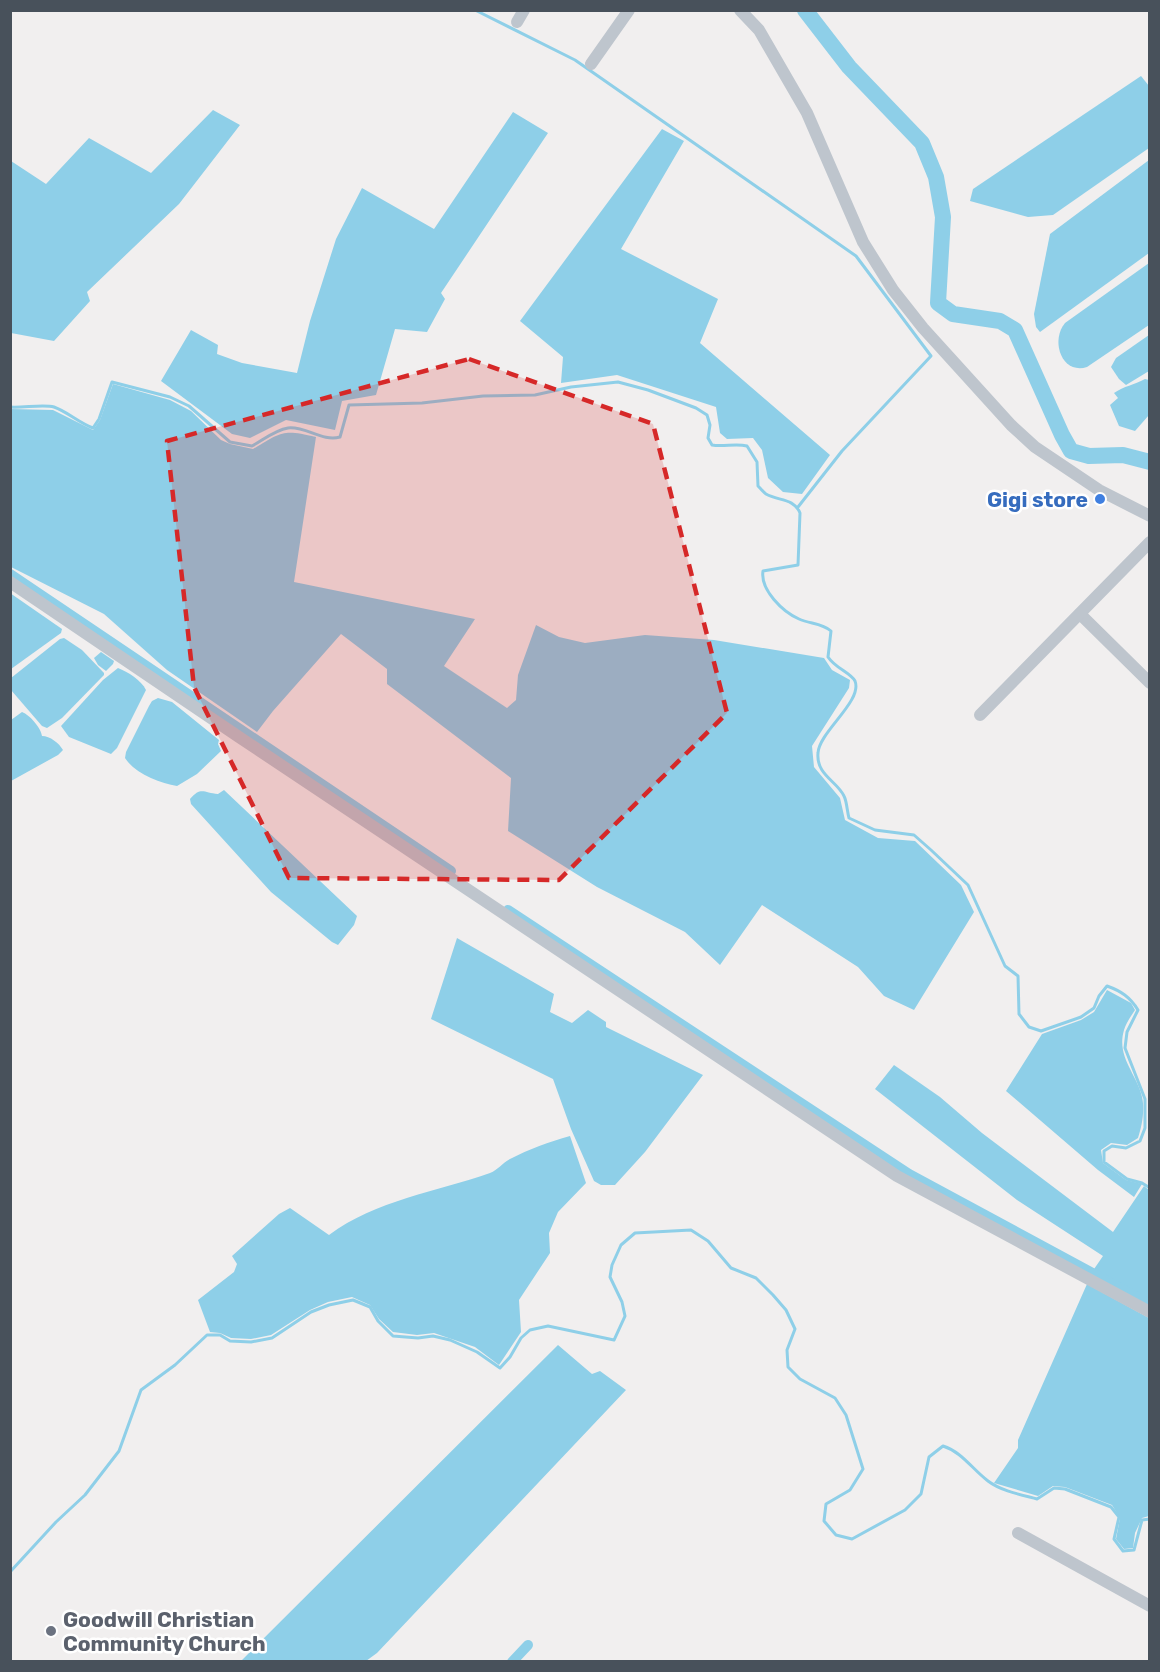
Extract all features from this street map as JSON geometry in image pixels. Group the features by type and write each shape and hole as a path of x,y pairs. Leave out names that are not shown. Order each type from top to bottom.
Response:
{"street":[{"path":"517,22 524,10"},
{"path":"591,64 629,10"},
{"path":"740,10 759,30 807,113 864,242 893,290 923,328 1011,425 1035,447 1099,490 1149,516"},
{"path":"980,715 1149,542"},
{"path":"10,582 897,1176 1149,1312"},
{"path":"1080,614 1149,683"},
{"path":"1018,1533 1149,1606"}],"highlighted area":[{"path":"469,359 653,424 727,713 559,880 289,878 194,687 167,441"}],"water":[{"path":"1141,76 1149,86 1149,148 1053,215 1028,217 970,201 973,189"},
{"path":"213,110 240,125 179,204 87,292 90,301 54,341 11,333 11,161 46,184 89,138 151,173"},
{"path":"513,112 548,133 441,293 445,299 427,332 395,329 376,395 342,401 335,430 286,420 250,438 232,434 161,381 191,330 218,345 217,354 242,363 297,373 310,321 336,239 362,188 434,229"},
{"path":"662,129 684,141 621,249 718,299 700,343 830,455 802,494 783,492 768,478 762,450 753,438 727,439 720,433 716,407 617,375 561,383 563,357 520,321"},
{"path":"1149,160 1149,253 1040,332 1036,327 1034,314 1050,234"},
{"path":"1149,263 1149,325 1087,367 1071,366 1061,355 1059,347 1061,330 1065,323"},
{"path":"1149,335 1149,371 1126,385 1111,367 1116,358"},
{"path":"1145,379 1149,380 1149,415 1135,431 1119,426 1110,405 1118,398 1114,393"},
{"path":"113,384 170,400 191,411 221,440 230,444 253,449 283,434 296,433 316,437 294,582 475,619 444,666 507,708 516,700 518,675 536,625 559,637 585,643 645,635 714,640 824,658 832,670 850,680 849,688 812,746 814,767 840,798 845,820 878,838 915,841 961,885 974,912 914,1010 884,996 858,967 762,905 720,965 685,932 597,887 508,831 511,778 387,684 387,669 341,634 257,732 167,670 104,614 11,567 11,409 53,410 93,430 100,420"},
{"path":"10,593 62,629 61,633 11,669"},
{"path":"64,638 82,650 104,675 62,718 47,728 42,726 11,690 11,678"},
{"path":"101,652 114,661 106,671 98,665 94,658"},
{"path":"118,668 134,677 146,690 117,748 111,754 69,737 61,726 103,680"},
{"path":"158,698 172,702 219,740 221,751 197,774 177,786 148,777 135,769 125,758 149,706"},
{"path":"22,712 35,722 42,736 54,740 63,750 11,781 11,720"},
{"path":"224,790 357,916 354,925 338,945 271,892 191,804 190,799 200,791 218,794"},
{"path":"457,938 554,994 550,1012 572,1023 588,1010 606,1022 606,1027 703,1075 645,1152 615,1185 601,1185 594,1181 571,1129 553,1079 431,1019"},
{"path":"1107,990 1131,1003 1135,1010 1127,1022 1122,1040 1125,1057 1143,1102 1143,1113 1138,1138 1127,1145 1111,1143 1101,1150 1103,1163 1126,1180 1142,1184 1134,1197 1098,1170 1006,1091 1042,1034 1081,1020 1094,1012"},
{"path":"894,1065 940,1097 982,1133 1113,1232 1144,1186 1149,1190 1149,1302 1092,1272 1103,1256 1017,1200 875,1089"},
{"path":"570,1136 586,1183 558,1212 549,1233 550,1253 519,1300 521,1332 499,1365 475,1347 434,1333 417,1335 393,1332 379,1319 370,1305 352,1297 328,1302 310,1310 271,1335 251,1339 231,1338 210,1332 198,1300 234,1272 237,1264 232,1256 279,1214 290,1208 329,1235 366,1213 490,1173 517,1155"},
{"path":"1087,1284 1149,1318 1149,1516 1142,1518 1135,1533 1133,1548 1124,1549 1116,1539 1120,1518 1112,1505 1065,1487 1053,1486 1038,1496 994,1483 1018,1448 1018,1440"},
{"path":"558,1345 592,1374 600,1371 626,1390 377,1653 366,1661 241,1661"}],"waterway":[{"path":"475,10 575,60 856,256 931,356 842,451 798,507"},
{"path":"805,10 849,67 922,143 936,177 943,217 938,303 953,314 1000,321 1015,330 1071,451 1089,456 1123,455 1150,462"},
{"path":"10,407 54,407 93,428 99,419 112,382 170,397 189,406 230,442 252,446 288,428 301,429 327,437 340,437 349,405 422,403 483,396 535,395 571,387 618,382 648,390 696,408 707,415 710,425 708,438 712,445 747,446 757,462 758,486 766,494 794,505 800,513 798,565 763,571 763,578 769,593 786,611 799,619 824,626 831,631 828,657 855,681 856,689 853,698 825,736 818,753 820,767 844,796 849,818 875,830 914,835 968,885 1005,966 1018,976 1019,1014 1029,1027 1041,1031 1081,1017 1094,1008 1099,996 1107,986 1125,995 1138,1010 1127,1032 1125,1048 1145,1099 1145,1128 1140,1141 1126,1148 1112,1146 1104,1151 1104,1162 1127,1179 1150,1188"},
{"path":"10,574 451,871"},
{"path":"508,910 909,1174 1150,1304"},
{"path":"10,1572 56,1522 85,1495 119,1451 141,1390 175,1365 207,1335 220,1335 230,1341 251,1342 272,1338 311,1312 353,1300 370,1307 378,1321 393,1336 418,1338 433,1336 450,1340 477,1352 500,1368 510,1357 521,1338 530,1330 548,1326 614,1340 625,1316 622,1302 610,1277 612,1265 621,1245 635,1233 691,1230 708,1241 731,1268 756,1278 786,1310 795,1329 787,1350 788,1367 800,1379 835,1398 846,1415 863,1469 850,1490 826,1504 824,1521 836,1535 852,1539 905,1510 921,1494 929,1457 943,1446 961,1457 988,1481 1005,1490 1037,1499 1054,1488 1065,1489 1111,1507 1119,1517 1114,1539 1123,1551 1134,1550 1142,1520 1150,1519"},
{"path":"512,1662 528,1645"}],"place":[{"name":"Gigi store","path":"1100,499"},
{"name":"Goodwill Christian Community Church","path":"51,1631"}]}
